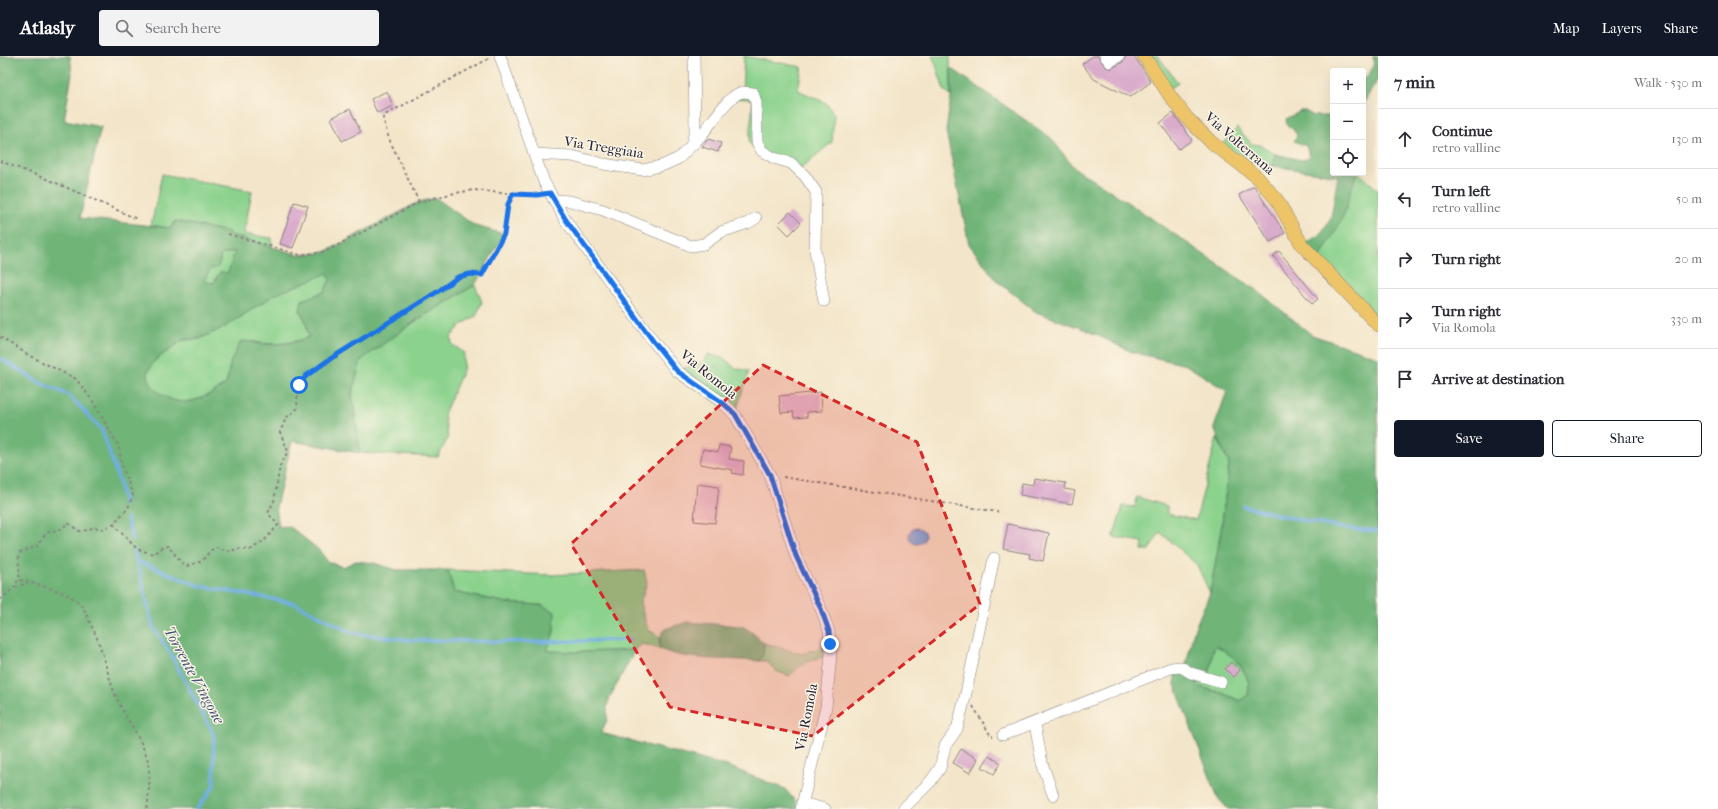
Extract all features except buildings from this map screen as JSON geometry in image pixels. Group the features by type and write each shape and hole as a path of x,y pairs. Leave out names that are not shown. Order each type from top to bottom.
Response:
{"main road":[{"name":"Via Volterrana","path":"1144,56 1170,96 1187,118 1211,142 1257,177 1277,200 1302,245 1378,325"}],"street":[{"name":"Via Romola","path":"500,56 544,182 566,220 653,341 677,371 723,403 735,414 770,475 796,556 821,609 829,631 831,654 826,706 801,806"},
{"path":"691,146 695,130 694,56"},
{"path":"1105,56 1110,62 1119,56"},
{"name":"Via Treggiaia","path":"534,154 572,156 603,164 643,170 664,165 679,158 691,146 700,140 731,98 742,92 752,93 756,102 757,142 762,152 774,158 791,163 806,176 816,192 815,250 824,301"},
{"path":"552,197 603,210 691,246 704,244 721,232 748,223 756,218"},
{"path":"903,809 932,782 940,768 945,746 957,729 965,698 994,558"},
{"path":"1003,736 1171,668 1181,667 1191,673 1221,682"},
{"path":"1035,724 1042,763 1053,795"},
{"path":"801,806 825,809"}],"path":[{"path":"419,202 389,139 383,118 385,115 494,56"},
{"path":"0,161 54,182 137,219"},
{"path":"228,234 300,255 313,254 325,252 419,202 450,194 474,190 552,197"},
{"path":"113,524 137,549 153,554 163,547 168,546 181,562 187,566 202,561 210,551 216,547 230,552 237,548 250,550 263,542 278,525 268,513 274,500 280,466 288,451 280,432 286,418 298,408 297,402 299,385 306,376 330,359 440,290 458,277 470,274 482,275 504,234 508,204 513,194"},
{"path":"0,337 30,356 76,379 92,400 118,445 122,466 133,495 128,508 113,524 104,529 93,526 88,530 79,531 68,523 61,529 46,532 37,546 20,553 18,558 21,572 14,588"},
{"path":"770,475 998,512"},
{"path":"19,577 20,580 44,586 56,592 71,596 80,604 97,636 106,671 118,701 148,759 149,794 147,809"},
{"path":"0,600 20,584 30,583"},
{"path":"965,698 975,707 991,736 1003,736"}],"highlighted area":[{"path":"763,365 917,442 980,604 813,736 670,707 571,544"}],"green space":[{"path":"0,56 70,56 72,74 64,120 101,127 80,218 171,228 175,221 229,232 228,234 300,255 325,252 419,202 436,198 475,226 504,234 475,285 417,320 361,360 352,394 360,453 292,441 276,506 279,527 289,526 319,550 328,562 343,567 356,561 373,563 397,570 448,570 454,592 508,603 541,605 555,612 554,632 547,651 580,652 635,650 610,697 607,706 607,720 601,733 727,766 785,789 802,809 0,809","holes":["235,251 228,273 220,272 214,283 206,282 204,280 210,270 218,267 221,255","328,273 330,280 324,292 302,300 300,310 306,322 309,337 292,342 274,344 241,341 231,361 226,384 195,400 187,402 171,399 163,395 152,386 147,373 154,361 183,340 199,339 225,327 274,295"]},
{"path":"744,56 802,67 798,90 826,103 834,114 832,142 799,170 758,151 749,143 753,99 731,98 742,92"},
{"path":"932,56 950,56 951,97 944,90"},
{"path":"1144,56 1158,56 1178,83 1166,91"},
{"path":"1373,56 1378,56 1378,79 1366,99 1366,77 1372,70"},
{"path":"951,68 1051,138 1074,168 1108,189 1259,292 1312,335 1378,357 1378,809 1228,809 1218,798 1175,684 1175,674 1186,665 1194,630 1210,593 1221,531 1229,464 1214,428 1227,391 1186,365 1132,352 1086,330 1036,312 997,281 969,244 946,131 951,97","holes":["1217,646 1237,662 1248,679 1248,695 1240,701 1222,693 1200,687 1197,684 1196,679 1209,673 1213,649"]},
{"path":"1301,111 1305,111 1314,116 1330,116 1330,175 1273,166 1275,154 1302,160 1310,157 1306,146 1294,141 1297,135 1292,128 1287,125 1286,119"},
{"path":"1237,128 1252,144 1260,145 1275,154 1273,166 1246,160 1223,144"},
{"path":"162,174 252,191 244,234 272,238 272,247 228,234 229,232 175,221 171,228 150,225"},
{"path":"1338,176 1357,176 1342,219 1318,262 1302,245 1320,235 1331,218"},
{"path":"1356,176 1362,176 1378,190 1378,325 1318,262 1345,211 1352,182"},
{"path":"236,250 228,273 217,276 214,283 203,280 210,270 220,262 220,255"},
{"path":"328,272 330,280 324,292 313,296 300,310 306,322 309,337 280,344 259,343 252,341 231,361 226,384 195,400 187,402 171,399 153,388 151,385 147,373 154,361 183,340 199,339 225,327 274,295"},
{"path":"475,285 482,302 476,316 461,325 451,337 452,344 464,353 463,370 444,414 448,438 438,457 360,453 352,394 361,360 417,320"},
{"path":"708,354 725,359 735,368 749,371 735,415 677,371 703,362"},
{"path":"1217,437 1229,464 1221,531 1210,593 1197,565 1160,532 1149,550 1142,550 1143,542 1113,537 1123,506 1135,507 1137,497 1167,506 1167,514 1196,520"},
{"path":"448,570 551,575 644,570 647,582 640,603 646,624 650,631 659,636 660,649 642,644 635,650 580,652 547,651 554,632 541,605 508,603 454,592"},
{"path":"687,622 742,626 764,643 763,654 759,661 708,659 683,656 660,649 661,636 666,629"},
{"path":"764,643 802,654 830,644 831,654 804,663 789,676 776,671 766,661 759,661 763,654"},
{"path":"1216,646 1237,662 1248,679 1248,695 1240,701 1222,693 1200,687 1197,684 1196,676 1209,673 1213,651"}],"water":[{"path":"917,528 924,533 925,536 920,543 917,544 910,539 909,536 914,529"}],"waterway":[{"name":"Torrente Vingone","path":"0,358 40,383 69,395 102,430 119,481 124,505"},
{"path":"1243,506 1327,525 1378,531"},
{"name":"Torrente Vingone","path":"127,518 132,540"},
{"name":"Torrente Vingone","path":"134,550 153,627 169,651 214,735 214,786 197,809"},
{"path":"137,561 200,586 294,603 353,633 410,640 528,642 630,640"}],"route":[{"path":"299,385 306,376 330,359 440,290 458,277 470,274 482,275 494,249 504,234 508,204 513,194 537,195 550,193 566,220 653,341 677,371 723,403 735,414 770,475 796,556 821,609 829,631 830,644"}]}
